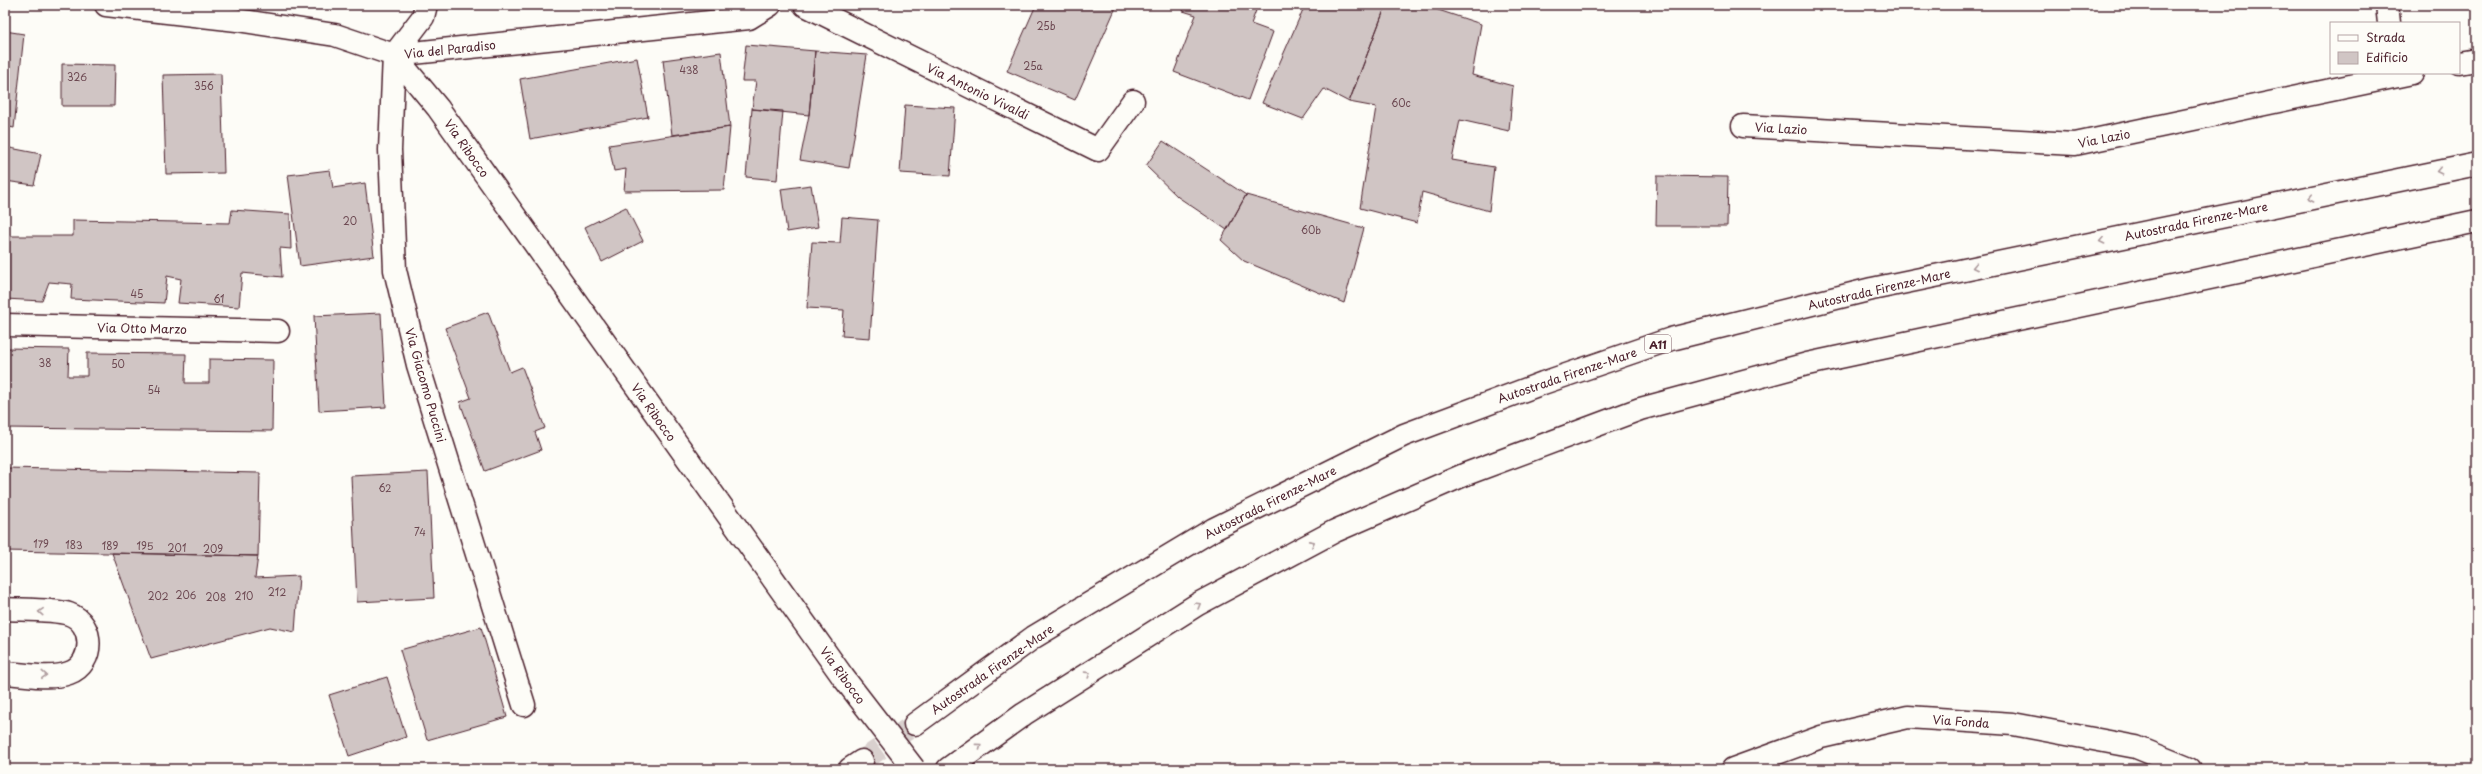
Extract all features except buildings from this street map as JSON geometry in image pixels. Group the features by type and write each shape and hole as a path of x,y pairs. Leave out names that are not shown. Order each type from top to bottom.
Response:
{"main road":[{"name":"Via del Paradiso","path":"106,5 237,20 335,35 394,55 749,18 770,5"},
{"path":"394,55 424,17 426,5"},
{"name":"Via Antonio Vivaldi","path":"805,5 1098,150 1133,101"},
{"path":"2386,5 2389,22"},
{"name":"Via Ribocco","path":"394,55 438,108 843,677 914,769"},
{"name":"Via Giacomo Puccini","path":"394,55 390,150 395,270 418,366 524,705"},
{"path":"2460,63 2477,60"},
{"name":"Via Lazio","path":"1743,126 2075,144 2400,74"},
{"name":"Autostrada Firenze-Mare","path":"915,724 1034,637 1214,529 1404,435 1543,383 1671,339 1872,289 2477,164"},
{"path":"948,769 1024,714 1198,604 1335,531 1466,474 1640,409 1807,364 2477,221"},
{"name":"Via Otto Marzo","path":"5,326 278,331"},
{"path":"5,609 60,611 70,614 79,620 89,638 86,659 71,673 50,676 5,673"},
{"name":"Via Fonda","path":"1733,769 1821,737 1908,717 2021,726 2136,747 2190,769"}],"tunnel":[{"path":"862,761 915,724"}]}
